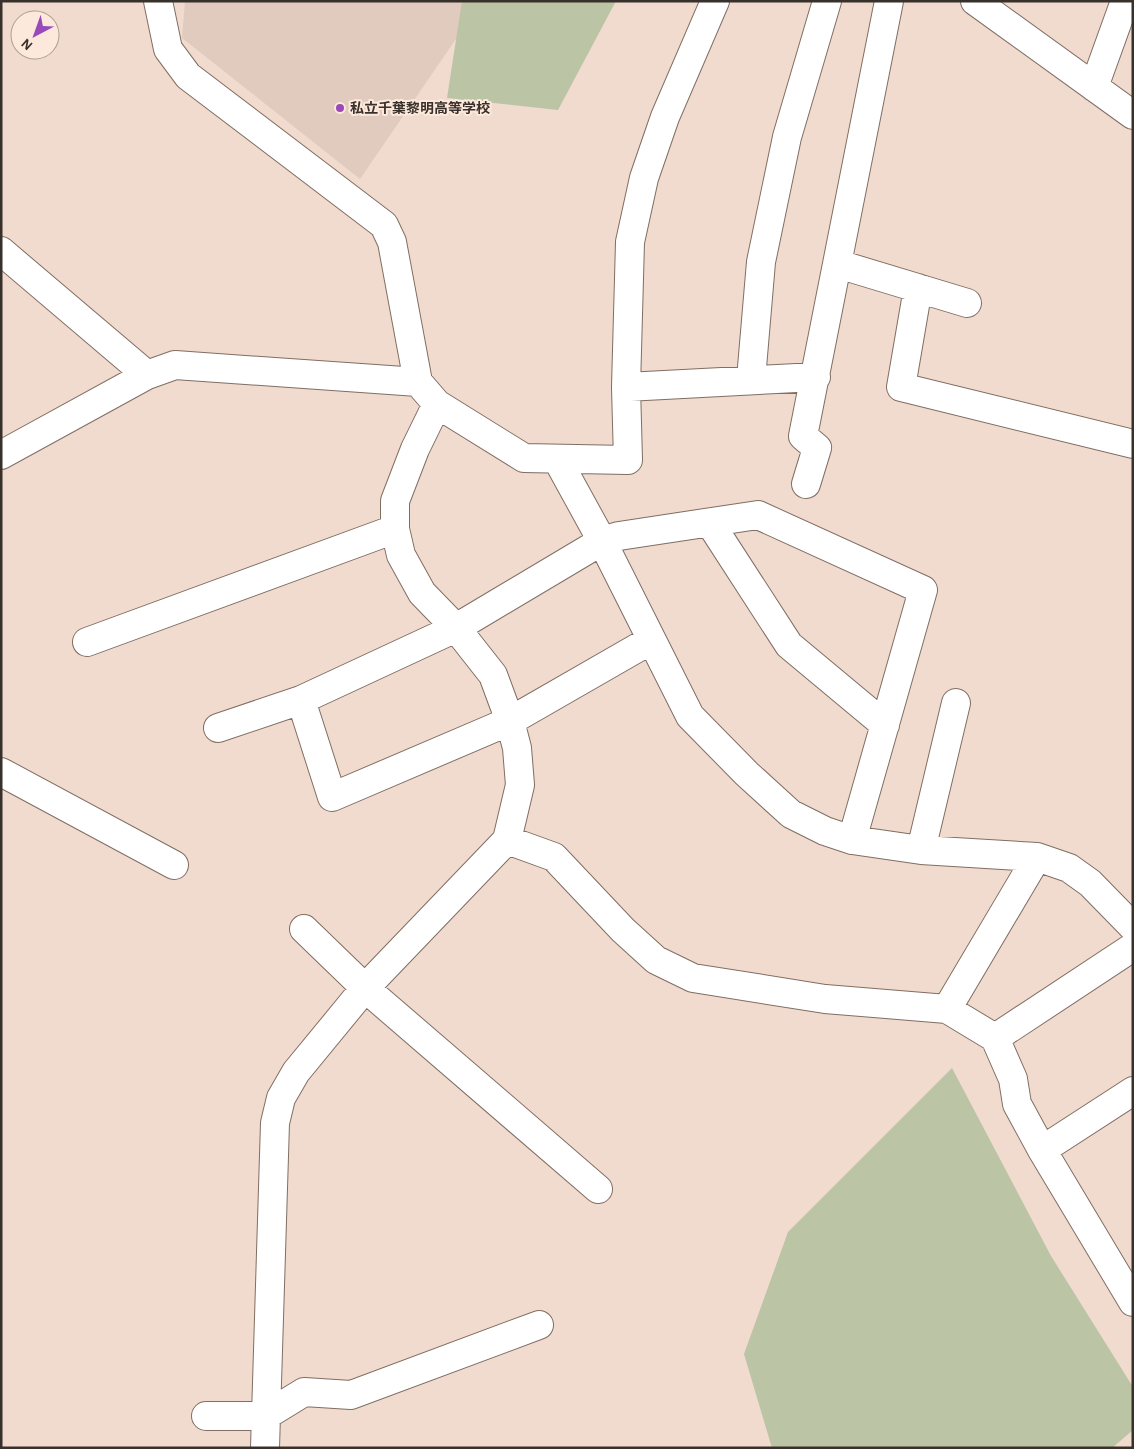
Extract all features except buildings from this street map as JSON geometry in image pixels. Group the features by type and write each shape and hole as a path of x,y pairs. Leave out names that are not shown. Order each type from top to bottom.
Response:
{"street":[{"path":"158,1 168,49 188,76 384,225 392,242 418,382 437,404 524,458 628,460 626,387 630,242 644,178 665,117 715,1"},
{"path":"751,379 761,262 787,137 826,1"},
{"path":"806,484 817,448 803,436 889,1"},
{"path":"975,1 1003,10 1094,88 1133,115"},
{"path":"1094,88 1125,1"},
{"path":"1,251 147,375"},
{"path":"838,264 967,303"},
{"path":"918,288 901,387 1133,444"},
{"path":"1,455 147,375 175,364 418,382"},
{"path":"626,387 816,377"},
{"path":"265,1448 275,1123 281,1098 296,1072 365,988 507,840 520,785 517,748 510,721 493,675 456,628 422,593 401,555 395,528 395,501 415,449 437,404"},
{"path":"557,459 602,541 650,640 690,716 747,774 791,814 825,831 852,840 921,850 1037,858 1069,868 1090,883 1133,927"},
{"path":"218,728 301,700 456,628 602,541 620,536 758,515 923,590 852,840"},
{"path":"710,523 789,645 885,725"},
{"path":"87,642 395,528"},
{"path":"301,700 332,796 510,721 650,640"},
{"path":"921,850 956,703"},
{"path":"1,772 174,865"},
{"path":"507,840 554,857 623,930 656,960 693,978 825,999 947,1009 995,1038 1013,1079 1017,1104 1042,1150 1133,1302"},
{"path":"947,1009 1037,858"},
{"path":"304,929 365,988 598,1188"},
{"path":"995,1038 1133,946"},
{"path":"1042,1150 1133,1091"},
{"path":"206,1416 265,1416 304,1392 351,1396 539,1325"}],"shaded area":[{"name":"私立千葉黎明高等学校","path":"185,1 482,1 360,179 182,38"}],"green space":[{"path":"462,1 616,1 558,110 447,98"},
{"path":"952,1068 1051,1256 1133,1387 1133,1430 1112,1448 772,1448 744,1354 788,1232"}],"place":[{"name":"私立千葉黎明高等学校","path":"340,108"}]}
